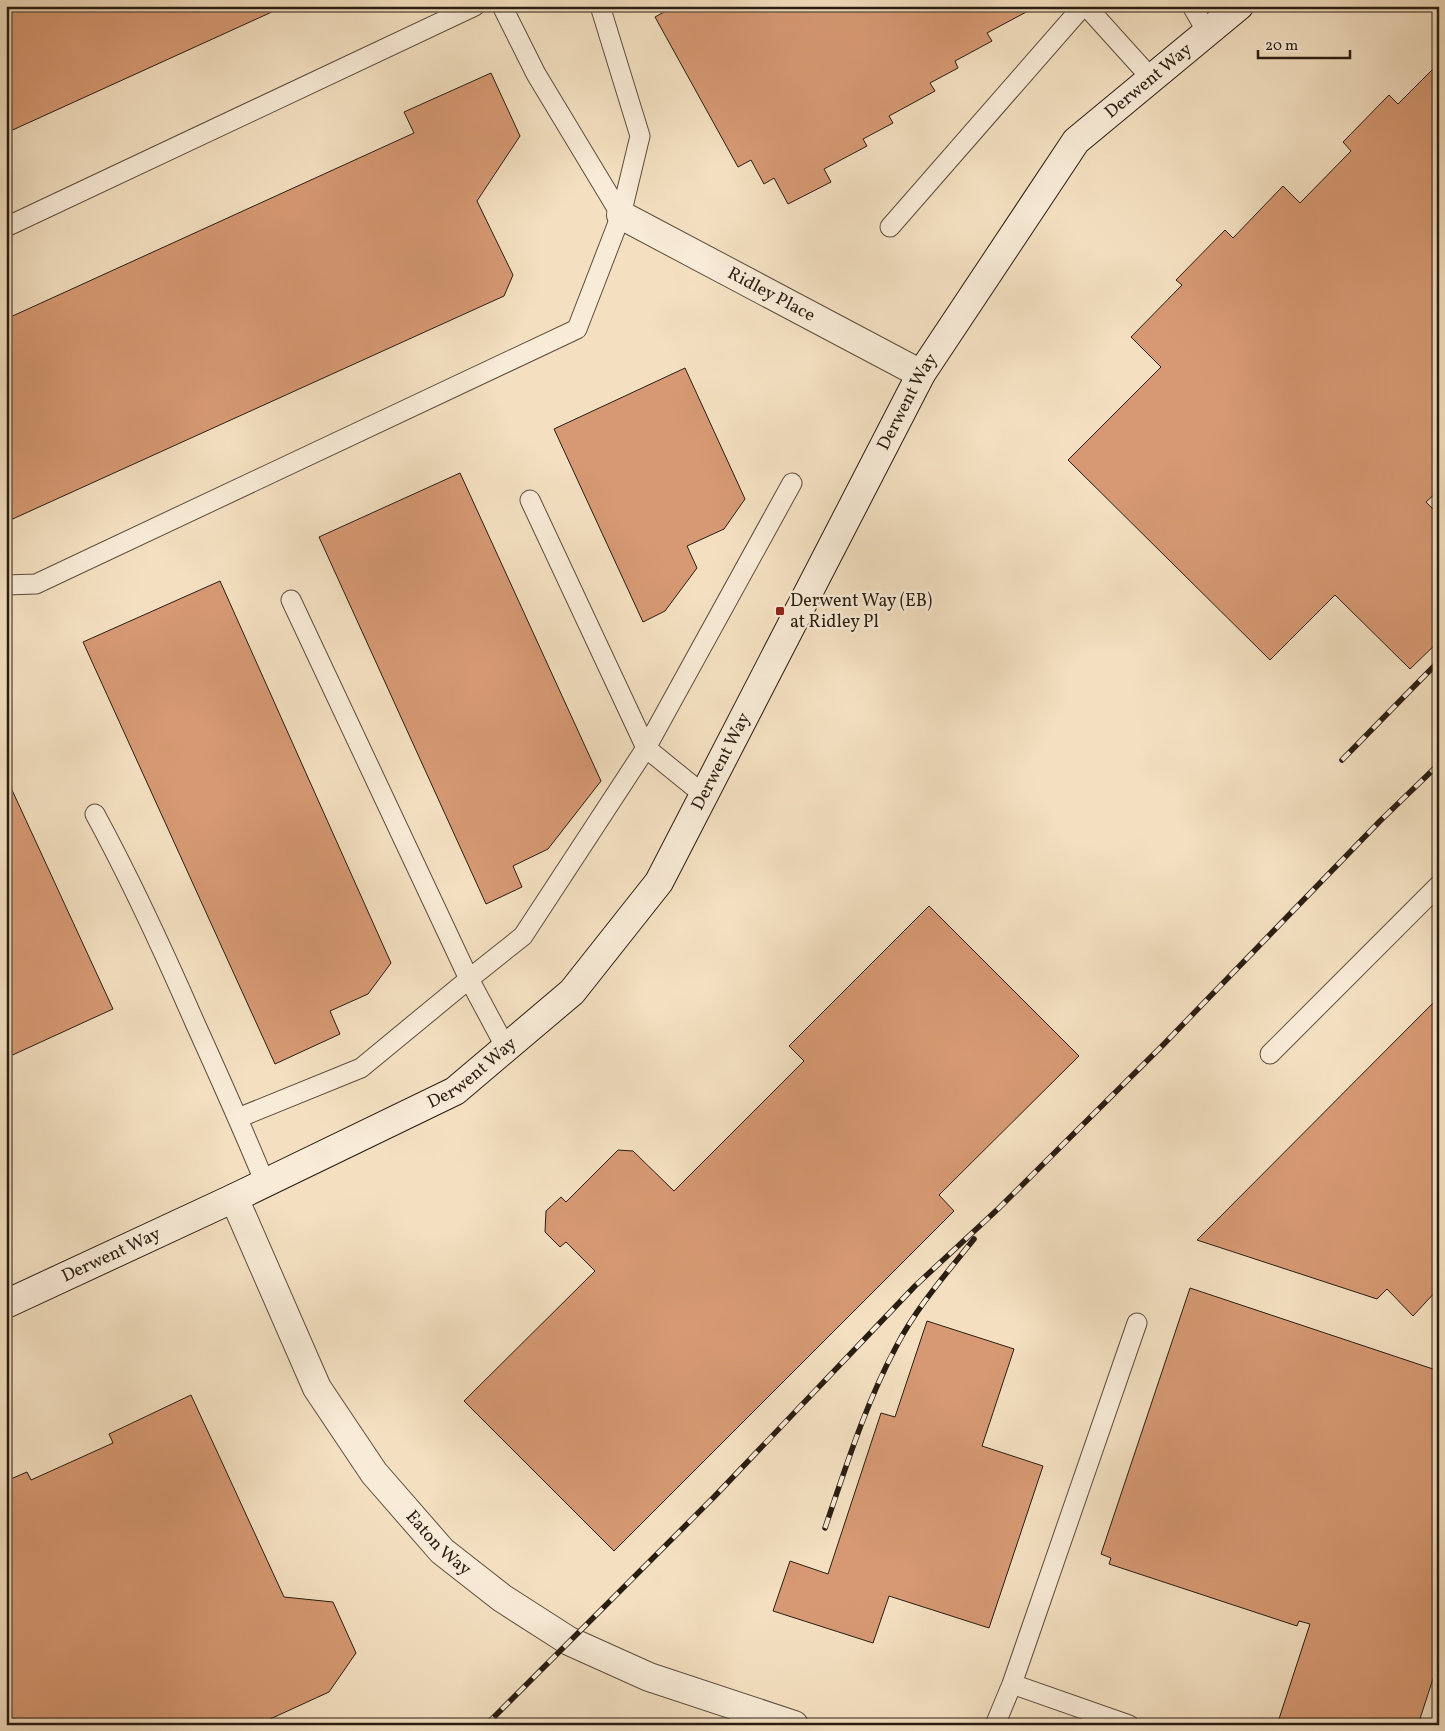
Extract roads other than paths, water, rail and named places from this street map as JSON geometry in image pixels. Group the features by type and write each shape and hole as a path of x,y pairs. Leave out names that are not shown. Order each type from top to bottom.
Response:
{"street":[{"name":"Derwent Way","path":"6,1304 266,1183 455,1091 572,992 659,882 921,374 1076,141 1239,6"},
{"name":"Ridley Place","path":"621,215 921,374"},
{"name":"Eaton Way","path":"234,1198 317,1388 374,1473 442,1551 502,1598 569,1641 649,1677 794,1725"}],"lane":[{"path":"6,227 475,6"},
{"path":"502,6 536,74 621,215"},
{"path":"6,585 36,584 577,329 621,215 640,136 600,6"},
{"path":"890,227 1085,6 1151,78"},
{"path":"1192,6 1207,32"},
{"path":"238,1118 361,1068 523,936 646,748 792,482"},
{"path":"530,500 646,748 704,796"},
{"path":"292,600 470,979 506,1048"},
{"path":"95,814 127,874 266,1183"},
{"path":"1270,1054 1439,885"},
{"path":"995,1725 1012,1684 1137,1323"},
{"path":"1012,1684 1129,1725"}],"railway":[{"path":"1342,760 1439,661"},
{"path":"486,1725 714,1497 915,1286 999,1208 1163,1045 1380,821 1439,764"},
{"path":"825,1528 865,1414 896,1347 922,1305 974,1239"}],"place":[{"name":"Derwent Way (EB) at Ridley Pl","path":"780,611"}]}
